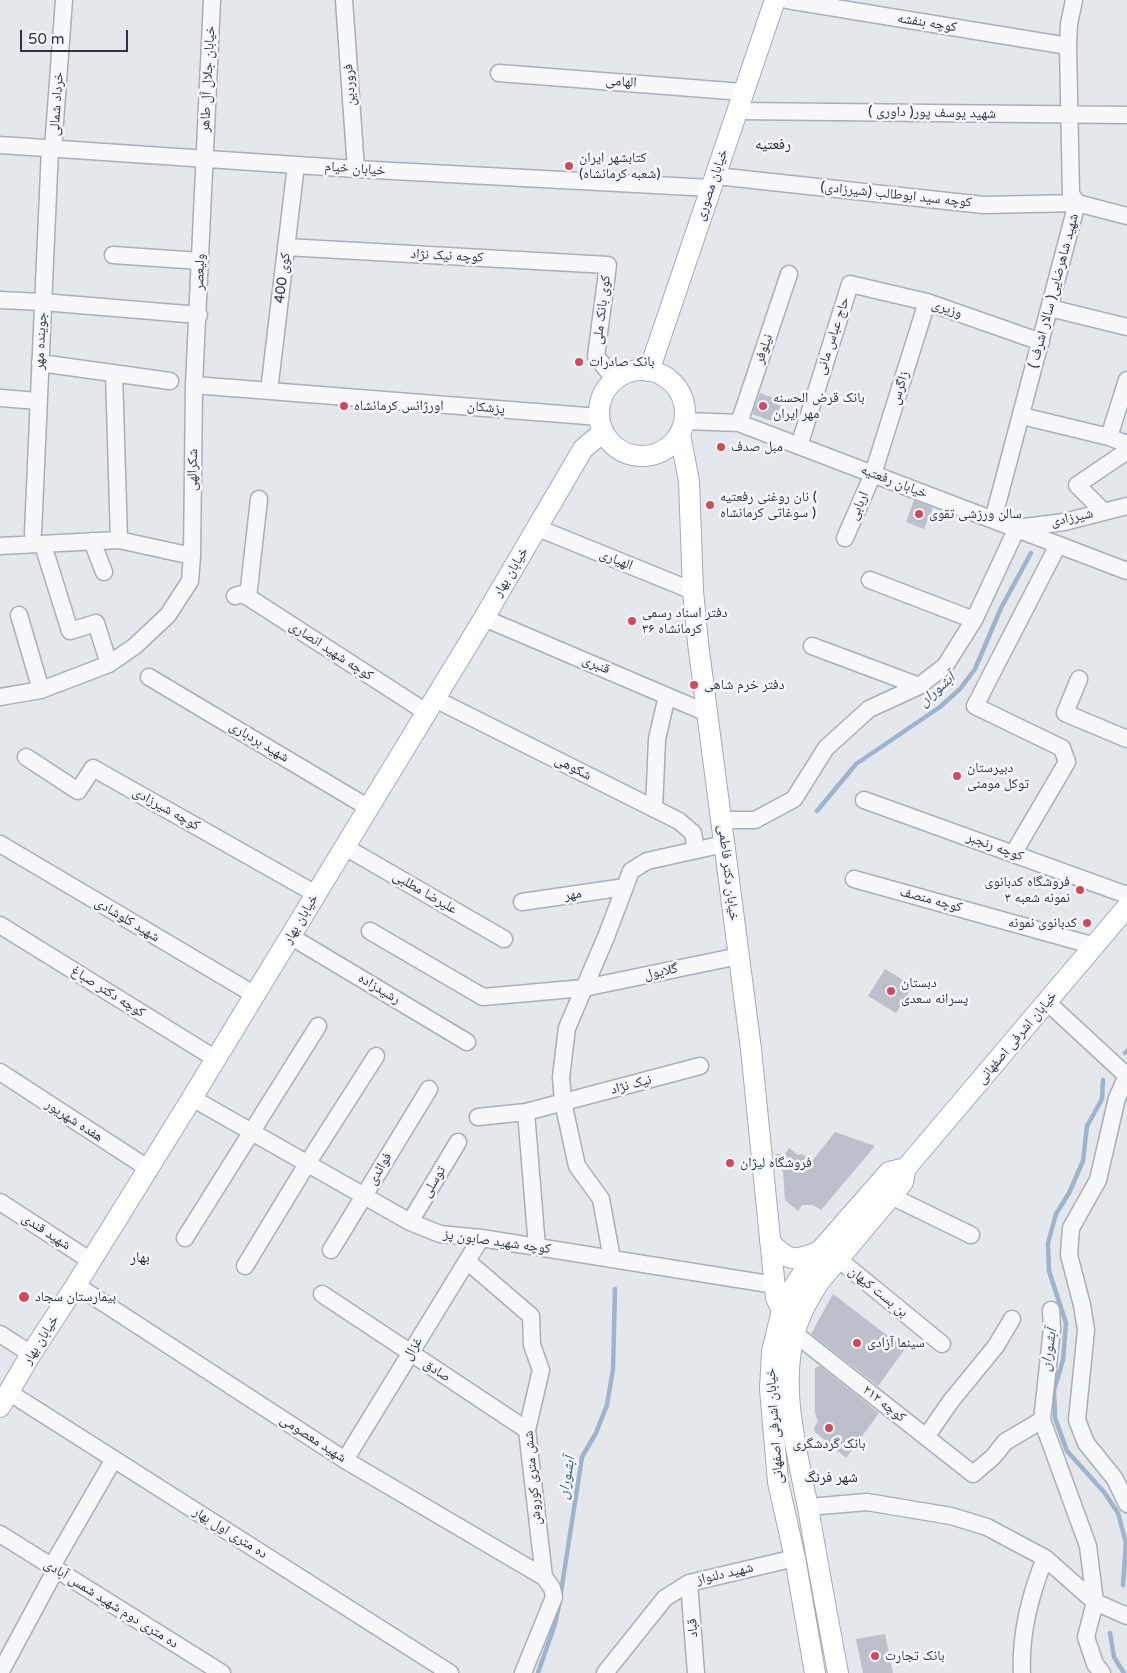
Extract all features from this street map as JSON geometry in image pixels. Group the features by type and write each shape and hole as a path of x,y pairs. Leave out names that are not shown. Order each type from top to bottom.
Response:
{"main road":[{"name":"خیابان مصوری","path":"648,370 775,0"},
{"path":"637,370 648,370 670,380 678,388 686,409 683,428 670,447 657,454 642,457 628,455 621,452 608,440 601,424 600,404 604,392 615,380 637,370"},
{"name":"خیابان بهار","path":"5,1400 31,1354 149,1169 431,706 583,449 601,424"},
{"name":"خیابان دکتر فاطمی","path":"683,428 689,481 693,591 698,643 751,1049 776,1298 782,1310"},
{"name":"خیابان اشرفی اصفهانی","path":"815,1673 795,1558 778,1482 770,1389 772,1352 782,1310 791,1291 891,1196 903,1182 906,1168 1127,907"},
{"name":"خیابان اشرفی اصفهانی","path":"838,1673 808,1507 793,1438 790,1373 794,1333 801,1313 819,1282 829,1255 889,1172 906,1168"},
{"path":"770,1242 781,1254 791,1258 829,1255"}],"street":[{"name":"خرداد شمالی","path":"52,148 64,0"},
{"name":"خیابان جلال آل طاهر","path":"204,159 212,0"},
{"name":"فروردین","path":"344,0 356,169"},
{"name":"کوچه بنفشه","path":"787,0 1068,46"},
{"name":"شهید شاهرضایی( سالار اشرف )","path":"993,520 1042,342 1077,203 1071,194 1069,114 1068,46 1069,24 1074,0"},
{"name":"الهامی","path":"499,73 743,92"},
{"name":"شهید یوسف پور( داوری )","path":"736,111 1127,115"},
{"name":"خیابان خیام","path":"0,145 356,169 714,182"},
{"name":"جوینده مهر","path":"38,539 38,401 52,148"},
{"name":"ولیعصر","path":"194,385 199,315 204,159"},
{"name":"کوی 400","path":"270,391 296,165"},
{"name":"کوچه سید ابوطالب (شیرزادی)","path":"714,182 984,205 1077,203 1127,216"},
{"name":"کوچه نیک نژاد","path":"286,247 608,265"},
{"path":"113,255 200,261"},
{"name":"کوی بانک ملی","path":"608,265 596,356 615,380"},
{"name":"نیلوفر","path":"739,423 789,274"},
{"name":"وزیری","path":"850,284 927,302 1042,342"},
{"name":"حاج عباس مانی","path":"799,446 850,284"},
{"path":"0,300 199,315"},
{"name":"زاگرس","path":"873,474 927,302"},
{"path":"1050,308 1127,327"},
{"path":"40,363 170,382"},
{"path":"114,373 119,540"},
{"path":"1109,437 1127,380"},
{"name":"پزشکان","path":"194,385 601,424"},
{"name":"شکرالهی","path":"0,697 41,690 109,664 135,646 168,615 190,582 194,385"},
{"path":"0,398 38,401"},
{"path":"1022,416 1109,437 1127,444"},
{"name":"خیابان رفعتیه","path":"683,428 739,423 1127,571"},
{"path":"1103,511 1077,485 1127,451"},
{"name":"اربابی","path":"845,538 873,474"},
{"name":"کوچه شهید انصاری","path":"259,498 242,597 431,706"},
{"name":"شیرزادی","path":"1017,528 1064,522 1127,506"},
{"name":"الهیاری","path":"538,528 693,591"},
{"path":"721,820 755,820 794,799 826,748 869,709 919,686 945,666 974,620 1017,528"},
{"path":"0,546 38,539 119,540 192,556"},
{"path":"38,539 70,631 96,623 109,664"},
{"path":"92,541 104,572"},
{"path":"1013,854 1067,762 1062,748 976,706 1058,545"},
{"path":"870,580 974,620"},
{"path":"19,615 41,690"},
{"name":"قنبری","path":"484,618 707,713"},
{"path":"812,646 919,686"},
{"name":"شهید بردباری","path":"149,677 369,808"},
{"path":"1079,680 1065,713 1127,739"},
{"path":"654,809 657,740 667,696"},
{"name":"شکوهی","path":"431,706 679,821 693,832 696,850"},
{"name":"کوچه شیرزادی","path":"26,757 78,791 93,768 316,894"},
{"name":"کوچه رنجبر","path":"864,800 1127,895"},
{"name":"شهید کلوشادی","path":"0,844 255,995"},
{"path":"612,1259 601,1199 577,1166 562,1102 561,1078 567,1028 606,937 631,871 647,861 724,844"},
{"name":"علیرضا مطلبی","path":"345,847 504,939"},
{"name":"کوچه منصف","path":"854,879 1095,946"},
{"name":"مهر","path":"522,902 625,887"},
{"name":"کوچه دکتر صباغ","path":"0,925 216,1059"},
{"name":"گلایول","path":"370,931 483,997 584,988 739,956"},
{"name":"رشیدزاده","path":"290,936 467,1042"},
{"path":"1047,1002 1127,1076 1117,1098 1098,1180 1071,1228 1069,1256 1082,1305 1086,1330 1077,1420 1086,1444 1115,1479 1127,1504"},
{"path":"185,1238 318,1026"},
{"path":"245,1266 376,1056"},
{"name":"نیک نژاد","path":"478,1117 526,1112 700,1066"},
{"name":"هفده شهریور","path":"0,1072 149,1169"},
{"name":"فوائدی","path":"331,1250 429,1089"},
{"name":"کوچه شهید صابون پز","path":"192,1098 410,1222 440,1234 481,1238 775,1285"},
{"path":"526,1112 537,1247"},
{"name":"توسلی","path":"410,1222 458,1142"},
{"path":"891,1196 971,1235"},
{"name":"شهید قندی","path":"0,1202 91,1261"},
{"name":"غزال","path":"345,1460 481,1238"},
{"name":"بن بست کیهان","path":"829,1255 942,1344"},
{"name":"شش متری کوروش","path":"467,1261 531,1316 532,1345 541,1370 527,1430 548,1582 554,1597 523,1673"},
{"name":"شهید معصومی","path":"76,1285 345,1460 548,1582"},
{"name":"صادق","path":"322,1294 527,1430"},
{"path":"1051,1310 1052,1329 1042,1420 1088,1546 1095,1602 1086,1637 1095,1664 1102,1673"},
{"path":"926,1437 951,1401 996,1346 1012,1319"},
{"name":"کوچه ۲۱۲","path":"794,1333 973,1474 992,1458 1005,1442 1042,1420"},
{"path":"0,1334 31,1354"},
{"name":"ده متری اول بهار","path":"5,1400 114,1459 450,1673"},
{"path":"0,1673 54,1568 114,1459"},
{"path":"808,1507 867,1502 951,1516 987,1527 1045,1558 1095,1602 1127,1616"},
{"name":"ده متری دوم شهید شمس آبادی","path":"0,1534 222,1673"},
{"name":"شهید دلنواز","path":"605,1673 664,1598 690,1583 795,1558"},
{"path":"1022,1673 1023,1637 1028,1609 1034,1584 1045,1558"},
{"name":"قباد","path":"690,1583 696,1673"}],"building":[{"name":"بانک قرض الحسنه مهر ایران","path":"760,393 782,401 775,422 752,414"},
{"name":"سالن ورزشی تقوی","path":"914,500 933,508 924,529 906,522"},
{"name":"دبستان پسرانه سعدی","path":"885,969 913,986 896,1013 868,996"},
{"path":"835,1132 875,1146 821,1210 813,1205 802,1205 798,1211 785,1200 783,1172 775,1154 785,1154 789,1148 798,1155 802,1154 813,1160"},
{"name":"سینما آزادی","path":"833,1294 905,1349 878,1386 811,1334"},
{"path":"820,1366 879,1413 846,1458 815,1432 814,1428 818,1421 815,1413 815,1368"},
{"name":"بانک تجارت","path":"885,1634 893,1673 863,1673 856,1639"}],"waterway":[{"name":"آبشوران","path":"817,811 856,764 940,707 960,689 975,669 1001,608 1031,553"},
{"name":"آبشوران","path":"1103,1080 1102,1099 1087,1126 1083,1161 1069,1193 1056,1214 1048,1243 1049,1271 1066,1323 1063,1360 1054,1390 1055,1418 1067,1451 1104,1492 1118,1513 1126,1543 1123,1585"},
{"name":"آبشوران","path":"538,1673 555,1624 559,1605 582,1457 596,1433 607,1405 613,1369 615,1289"},
{"name":"آبشوران","path":"1110,1633 1114,1657 1124,1673"}],"place":[{"name":"کتابشهر ایران (شعبه کرمانشاه)","path":"569,166"},
{"name":"بانک صادرات","path":"579,362"},
{"name":"اورژانس کرمانشاه","path":"344,406"},
{"name":"بانک قرض الحسنه مهر ایران","path":"763,406"},
{"name":"مبل صدف","path":"721,447"},
{"name":"نان روغنی رفعتیه ( سوغاتی کرمانشاه )","path":"710,505"},
{"name":"سالن ورزشی تقوی","path":"919,514"},
{"name":"دفتر اسناد رسمی ۳۶ کرمانشاه","path":"632,621"},
{"name":"دفتر خرم شاهی","path":"694,685"},
{"name":"دبیرستان توکل مومنی","path":"957,776"},
{"name":"فروشگاه کدبانوی نمونه شعبه ۳","path":"1080,890"},
{"name":"کدبانوی نمونه","path":"1087,923"},
{"name":"دبستان پسرانه سعدی","path":"891,991"},
{"name":"فروشگاه لیژان","path":"730,1163"},
{"name":"بیمارستان سجاد","path":"24,1297"},
{"name":"سینما آزادی","path":"857,1343"},
{"name":"بانک گردشگری","path":"829,1428"},
{"name":"بانک تجارت","path":"875,1656"}],"district":[{"name":"رفعتیه","path":"773,145"},
{"name":"بهار","path":"140,1258"},
{"name":"شهر فرنگ","path":"831,1478"}]}
